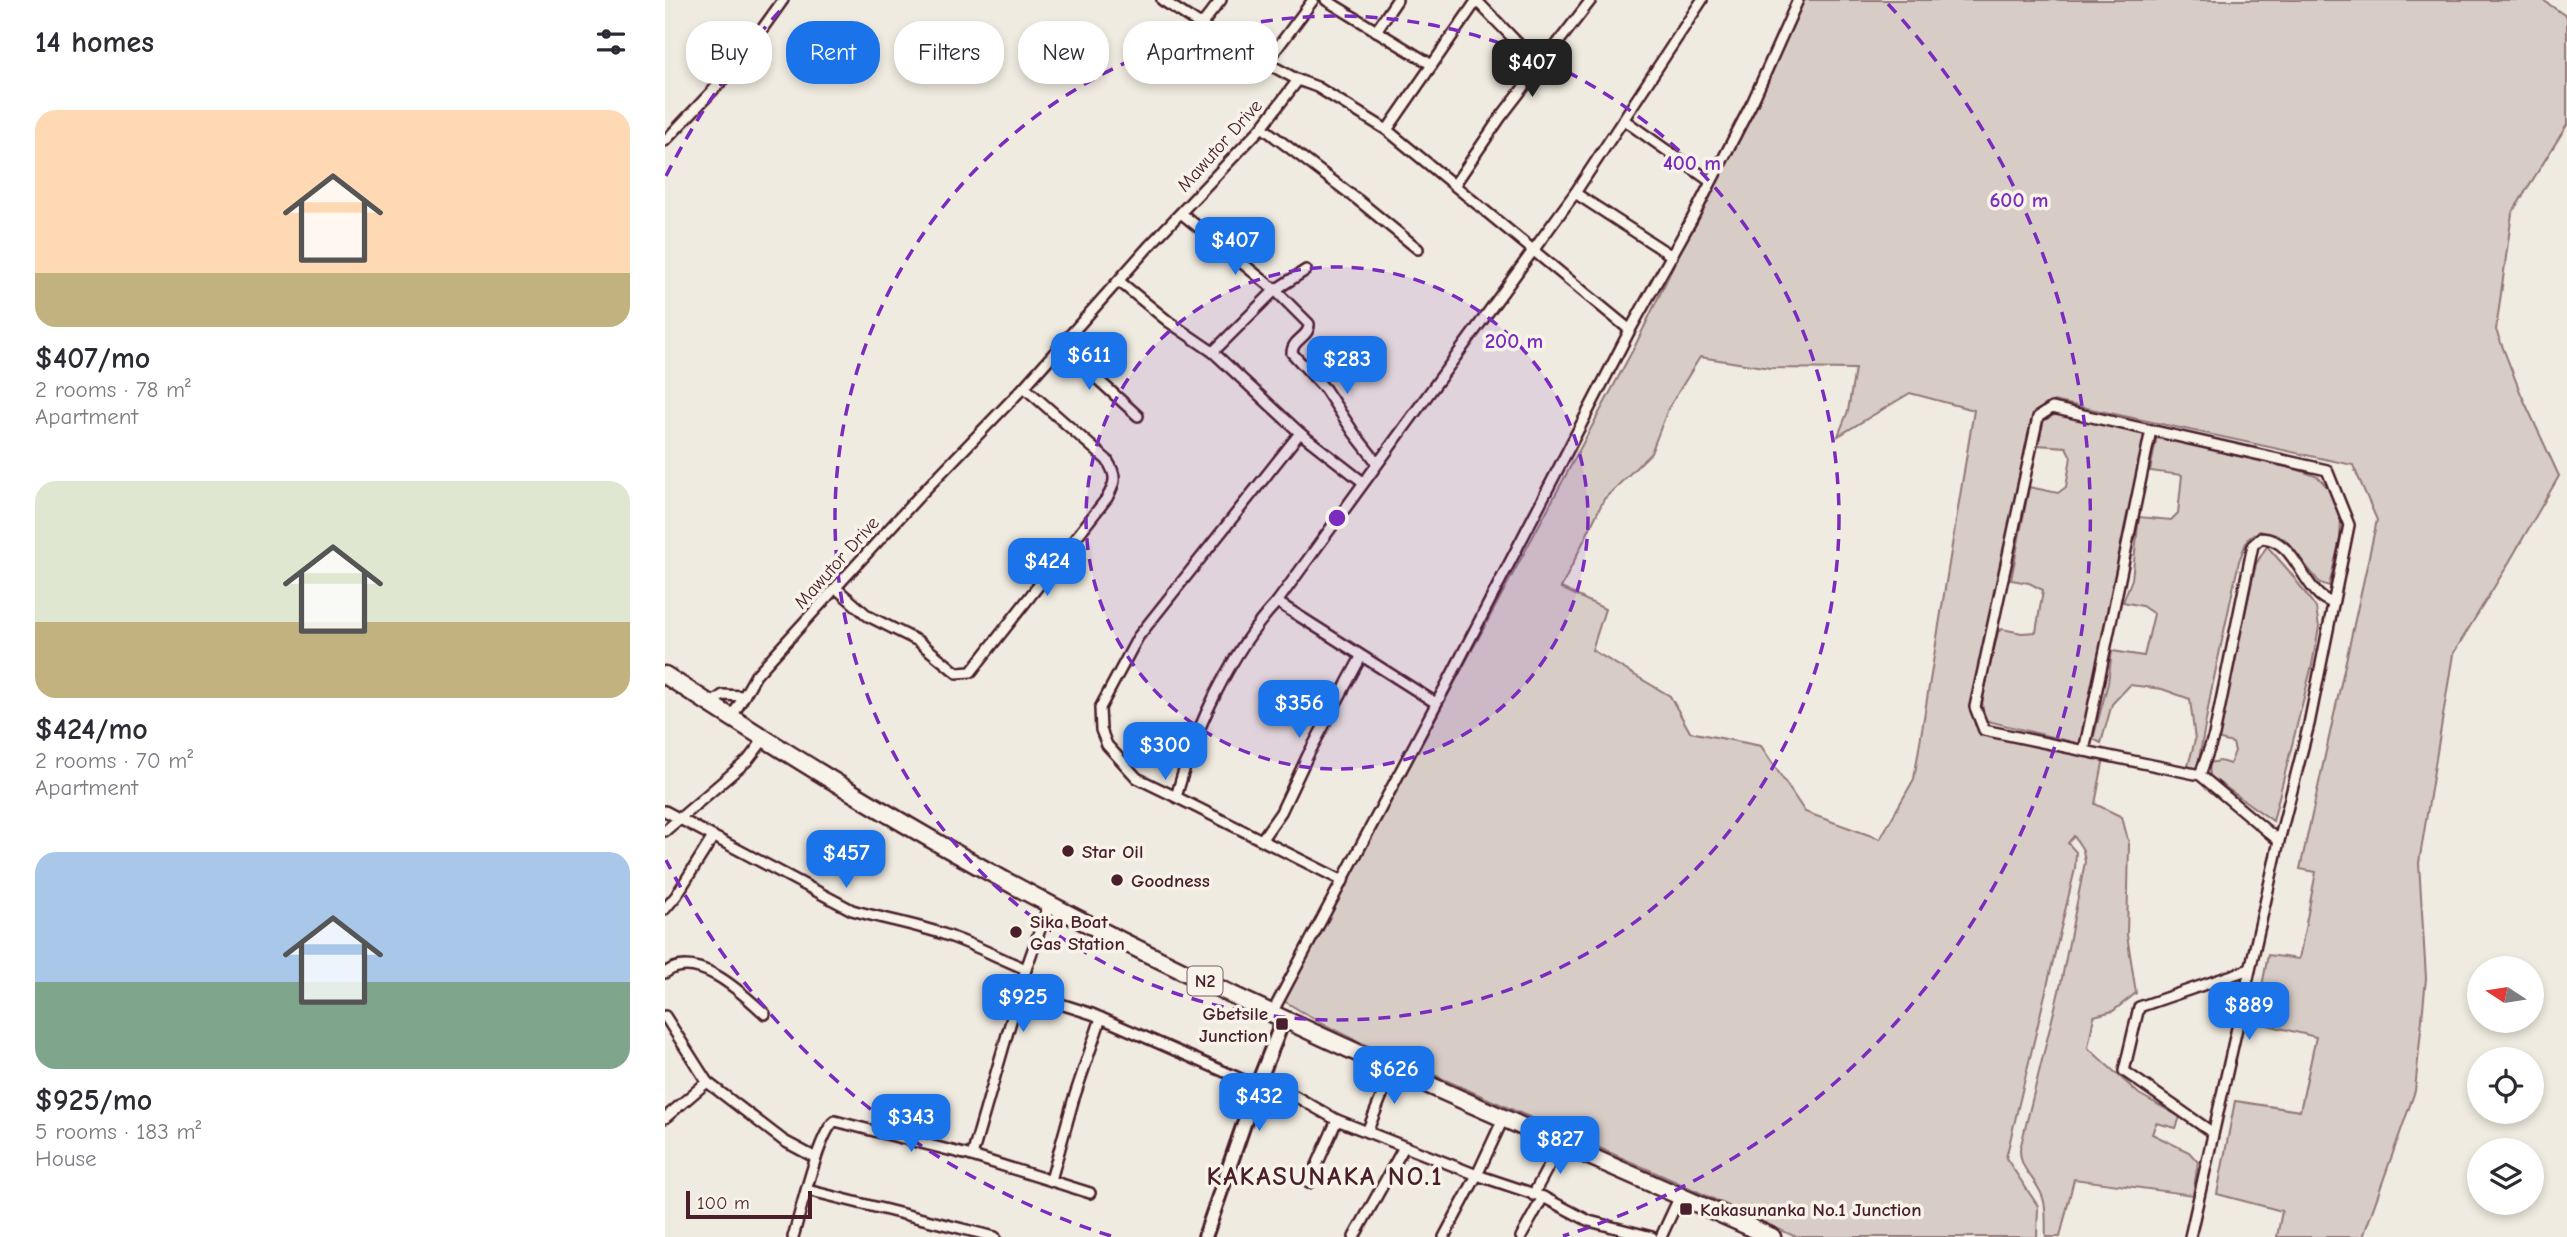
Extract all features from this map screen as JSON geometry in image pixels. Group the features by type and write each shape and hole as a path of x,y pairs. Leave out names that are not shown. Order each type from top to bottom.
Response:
{"highway":[{"name":"N2","path":"665,675 923,833 1049,904 1147,954 1772,1237"}],"street":[{"path":"665,141 736,66 783,0"},
{"path":"1162,0 1197,21"},
{"path":"1204,21 1221,0"},
{"path":"1278,47 1313,0"},
{"path":"1326,0 1432,65"},
{"path":"1376,31 1397,0"},
{"path":"1387,130 1476,0 1539,65"},
{"path":"1455,184 1539,65 1591,0"},
{"path":"1177,797 1187,757 1214,696 1249,638 1575,193 1702,0"},
{"path":"1205,1237 1258,1084 1278,1015 1343,881 1752,101 1797,1"},
{"path":"1278,69 1317,87 1387,130 1630,330"},
{"name":"Mawutor Drive","path":"732,717 756,675 1262,127 1298,80"},
{"path":"1624,120 1710,181"},
{"path":"1262,127 1418,249"},
{"path":"1575,193 1672,256"},
{"path":"1181,213 1275,290 1310,324 1308,332 1294,344 1292,353 1325,389 1375,460 1375,465"},
{"path":"1213,352 1275,290 1306,270"},
{"path":"1120,282 1169,322 1213,352 1268,406 1363,482"},
{"path":"1061,346 1137,416"},
{"path":"837,589 868,616 918,641 957,673 971,672 1107,498 1116,480 1115,472 1107,460 1024,387"},
{"path":"2190,1237 2279,841 2309,724 2349,524 2327,470 2053,408 2039,417 1975,707 1983,730 2200,775 2279,841"},
{"path":"2084,751 2151,430"},
{"path":"1300,433 1138,637 1100,708 1101,730 1107,745 1137,778 1343,881"},
{"path":"2200,775 2214,735 2253,545 2260,538 2270,538 2281,543 2319,595 2333,604"},
{"path":"1277,602 1436,703"},
{"path":"1262,839 1281,812 1308,755 1361,657"},
{"path":"711,704 723,695 744,696"},
{"path":"665,831 748,760 765,738"},
{"path":"665,811 852,910 948,935 1026,969"},
{"path":"665,909 676,897 713,836"},
{"path":"972,1156 1026,969 1049,904"},
{"path":"666,971 677,966 721,977 765,1014"},
{"path":"2213,1133 2124,1071 2139,1007 2250,969"},
{"path":"1020,991 1101,1018 1258,1084 1295,1096 1337,1120 1538,1196 1589,1221 1652,1237"},
{"path":"665,1016 707,1082 784,1141 816,1158"},
{"path":"1051,1180 1073,1101 1101,1018"},
{"path":"1367,1132 1394,1068"},
{"path":"665,1118 707,1082"},
{"path":"1444,1237 1504,1116"},
{"path":"1309,1183 1337,1120"},
{"path":"793,1237 816,1158 827,1128 835,1121 972,1156 1090,1193"},
{"path":"1521,1237 1561,1143"},
{"path":"1354,1237 1404,1147"},
{"path":"807,1190 952,1232 995,1237"},
{"path":"1661,1237 1680,1196"}],"shaded area":[{"path":"1801,0 2543,0 2567,17 2567,125 2512,213 2496,330 2521,394 2559,476 2453,654 2419,863 2426,978 2415,1091 2363,1237 2277,1237 2282,1211 2217,1194 2235,1101 2300,1111 2316,1037 2255,1022 2268,955 2299,959 2316,872 2300,869 2377,520 2353,465 2054,401 2033,416 1972,704 1975,725 1988,735 2104,758 2095,804 2122,817 2129,844 2127,935 2136,993 2113,1011 2094,1016 2088,1048 2139,1094 2180,1117 2176,1128 2156,1123 2152,1134 2189,1152 2198,1162 2193,1195 2074,1179 2060,1237 2046,1237 2043,1198 2025,1169 2020,1149 2061,983 2085,862 2083,850 2074,836 2068,843 2076,852 2075,869 2006,1158 2038,1206 2037,1237 1796,1237 1366,1045 1284,1001 1635,346","holes":["1700,357 1770,368 1855,369 1848,411 1838,436 1910,393 1974,410 1914,779 1880,839 1805,812 1761,746 1690,732 1670,696 1592,650 1605,609 1561,588 1604,499 1651,453 1668,409"]},
{"path":"2056,414 2145,431 2147,437 2080,744 1984,720 1982,701 1998,632 2002,629 2022,633 2036,632 2043,590 2029,583 2011,580 2029,487 2058,493 2066,487 2071,457 2066,447 2037,445 2044,420"},
{"path":"2157,436 2285,465 2318,477 2331,491 2341,515 2340,539 2329,586 2320,583 2285,539 2260,531 2248,538 2239,561 2198,765 2195,769 2188,766 2195,740 2190,699 2162,689 2130,685 2112,704 2101,743 2093,739 2108,683 2112,651 2144,656 2154,614 2142,606 2123,602 2132,579 2139,517 2171,520 2178,513 2182,475 2150,471"},
{"path":"2267,546 2316,608 2319,627 2273,821 2210,776 2209,763 2220,761 2230,764 2235,751 2233,743 2220,740 2218,734 2256,564"}],"place":[{"name":"Star Oil","path":"1068,851"},
{"name":"Goodness","path":"1117,880"},
{"name":"Sika Boat Gas Station","path":"1016,932"},
{"name":"Gbetsile Junction","path":"1282,1024"},
{"name":"Kakasunanka No.1 Junction","path":"1686,1209"}],"district":[{"name":"KAKASUNAKA NO.1","path":"1325,1176"}]}
